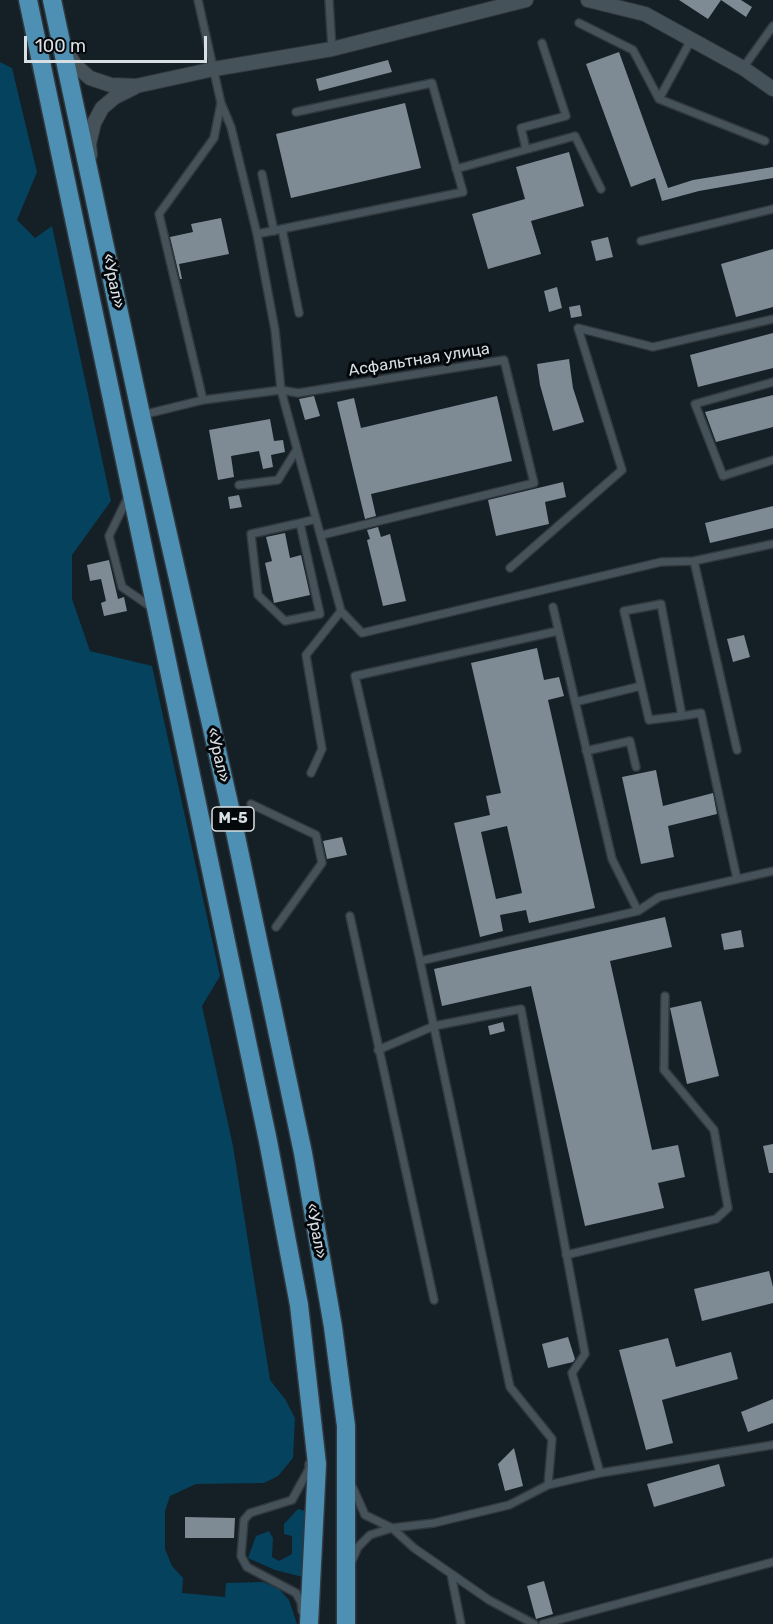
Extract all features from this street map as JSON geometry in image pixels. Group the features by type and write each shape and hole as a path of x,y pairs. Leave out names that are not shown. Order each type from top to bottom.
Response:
{"main road":[{"name":"«Урал»","path":"28,0 268,1141 299,1305 317,1464 309,1624"},
{"name":"«Урал»","path":"52,0 141,415 230,807 303,1153 333,1327 346,1426 346,1624"}],"street":[{"path":"61,42 75,65 90,78 111,85 136,86 214,69 332,49 526,0"},
{"path":"588,0 645,15 743,68 773,89"},
{"path":"91,179 89,144 94,123 102,108 115,97 136,86"}],"lane":[{"path":"198,0 222,103 231,127 257,234 275,330 281,390 341,611 362,633 660,562 694,561 773,543"},
{"path":"329,0 332,49"},
{"path":"579,23 633,50 659,99 765,141"},
{"path":"743,68 773,26"},
{"path":"659,99 691,40"},
{"path":"526,149 521,128 566,116 542,43"},
{"path":"257,234 463,192 432,83 296,111"},
{"path":"203,400 159,214 214,138 222,103"},
{"path":"456,169 575,136 601,189"},
{"path":"262,174 299,313"},
{"path":"641,241 773,209"},
{"path":"510,568 622,470 578,328 653,347 773,319"},
{"name":"Асфальтная улица","path":"141,415 203,400 281,390 298,393 504,360 534,483 322,535"},
{"path":"773,382 695,404 723,476 773,460"},
{"path":"239,485 278,480 297,449"},
{"path":"131,490 109,536 122,587 157,611"},
{"path":"300,523 320,614 285,621 258,595 251,534 316,519"},
{"path":"694,561 737,750"},
{"path":"682,716 660,604 624,611 649,720 682,716 701,713 737,879"},
{"path":"553,607 612,859 638,911"},
{"path":"311,773 322,750 306,655 341,611"},
{"path":"548,1485 552,1440 510,1387 420,961 355,676 558,631"},
{"path":"575,702 641,686"},
{"path":"586,751 630,741 636,767"},
{"path":"251,804 316,835 322,863 276,927"},
{"path":"420,961 638,911 659,897 773,871"},
{"path":"350,916 434,1300"},
{"path":"566,1255 716,1219 728,1208 714,1130 664,1070 665,996"},
{"path":"378,1050 434,1026 521,1009 585,1354 572,1373 600,1473"},
{"path":"303,1624 301,1602 296,1593 247,1567 241,1556 244,1520 250,1513 292,1500 309,1469 311,1411"},
{"path":"347,1573 358,1547 370,1535 392,1528 434,1523 509,1505 548,1485 600,1473 773,1445"},
{"path":"347,1456 353,1491 365,1515 392,1528 414,1548 489,1600 534,1624"},
{"path":"543,1624 773,1562"},
{"path":"451,1574 461,1624"}],"shaded area":[{"path":"0,62 12,68 37,172 17,220 35,238 52,226 111,501 72,555 72,599 90,651 152,666 220,976 202,1006 233,1146 270,1380 285,1399 295,1418 293,1458 278,1476 264,1483 196,1484 170,1496 165,1511 165,1549 172,1566 183,1578 182,1593 225,1597 226,1583 263,1582 279,1589 289,1600 297,1624 0,1624"},
{"path":"298,1509 309,1512 307,1578 275,1570 248,1558 256,1536 269,1531 273,1538 272,1557 279,1561 292,1554 292,1536 284,1534 284,1524"}],"building":[{"path":"679,0 721,0 708,19"},
{"path":"721,0 741,0 752,7 746,17"},
{"path":"619,52 668,188 693,180 773,167 773,178 699,191 662,201 655,178 631,187 586,64"},
{"path":"388,60 392,72 319,91 316,79"},
{"path":"405,103 421,168 291,198 276,134"},
{"path":"569,152 584,206 531,221 541,254 488,269 472,214 525,199 516,167"},
{"path":"221,218 229,254 179,264 182,279 180,279 170,237 193,232 191,224"},
{"path":"608,237 613,257 596,261 591,241"},
{"path":"773,249 773,307 736,317 721,264"},
{"path":"557,287 562,308 549,312 544,291"},
{"path":"580,305 582,316 571,318 569,307"},
{"path":"773,333 773,368 698,387 690,355"},
{"path":"569,359 573,388 584,422 553,431 540,385 537,364"},
{"path":"773,395 773,427 716,442 705,412"},
{"path":"314,396 320,416 305,420 299,399"},
{"path":"497,396 512,461 371,494 376,516 365,519 337,402 354,398 361,428"},
{"path":"270,419 274,441 283,440 285,452 271,455 273,467 263,469 259,451 231,456 234,477 218,480 209,430"},
{"path":"563,482 566,497 545,502 549,524 496,536 488,500"},
{"path":"239,495 242,507 230,509 228,497"},
{"path":"773,506 773,528 710,543 705,523"},
{"path":"378,527 381,537 390,534 406,601 383,606 367,540 370,539 367,530"},
{"path":"285,533 290,558 301,555 310,595 274,603 265,563 272,561 266,537"},
{"path":"109,560 118,599 124,597 127,611 104,616 101,603 106,601 101,579 90,581 87,565"},
{"path":"744,635 750,657 733,662 727,639"},
{"path":"537,648 544,680 559,677 564,696 548,700 595,908 529,923 526,910 500,915 503,931 480,937 454,823 490,815 486,796 501,793 471,663","holes":["507,826 522,893 496,899 481,832"]},
{"path":"656,770 663,806 713,793 717,814 668,826 674,857 641,864 622,777"},
{"path":"342,837 347,855 327,859 323,841"},
{"path":"665,917 672,947 610,961 652,1150 678,1145 685,1177 658,1183 664,1208 585,1226 531,986 442,1006 434,969"},
{"path":"741,930 744,947 724,950 721,934"},
{"path":"701,1001 719,1076 687,1084 670,1008"},
{"path":"503,1022 505,1031 490,1035 488,1026"},
{"path":"773,1144 773,1173 769,1173 763,1146"},
{"path":"769,1271 773,1287 773,1303 702,1321 694,1289"},
{"path":"568,1337 575,1359 573,1362 548,1368 542,1344"},
{"path":"668,1338 676,1367 731,1352 738,1379 662,1400 673,1443 646,1450 619,1350"},
{"path":"773,1399 773,1423 748,1432 741,1412"},
{"path":"514,1448 523,1486 505,1491 498,1464"},
{"path":"719,1464 725,1486 654,1507 647,1484"},
{"path":"185,1517 235,1518 234,1538 185,1538"},
{"path":"544,1581 553,1614 536,1619 527,1586"}]}
